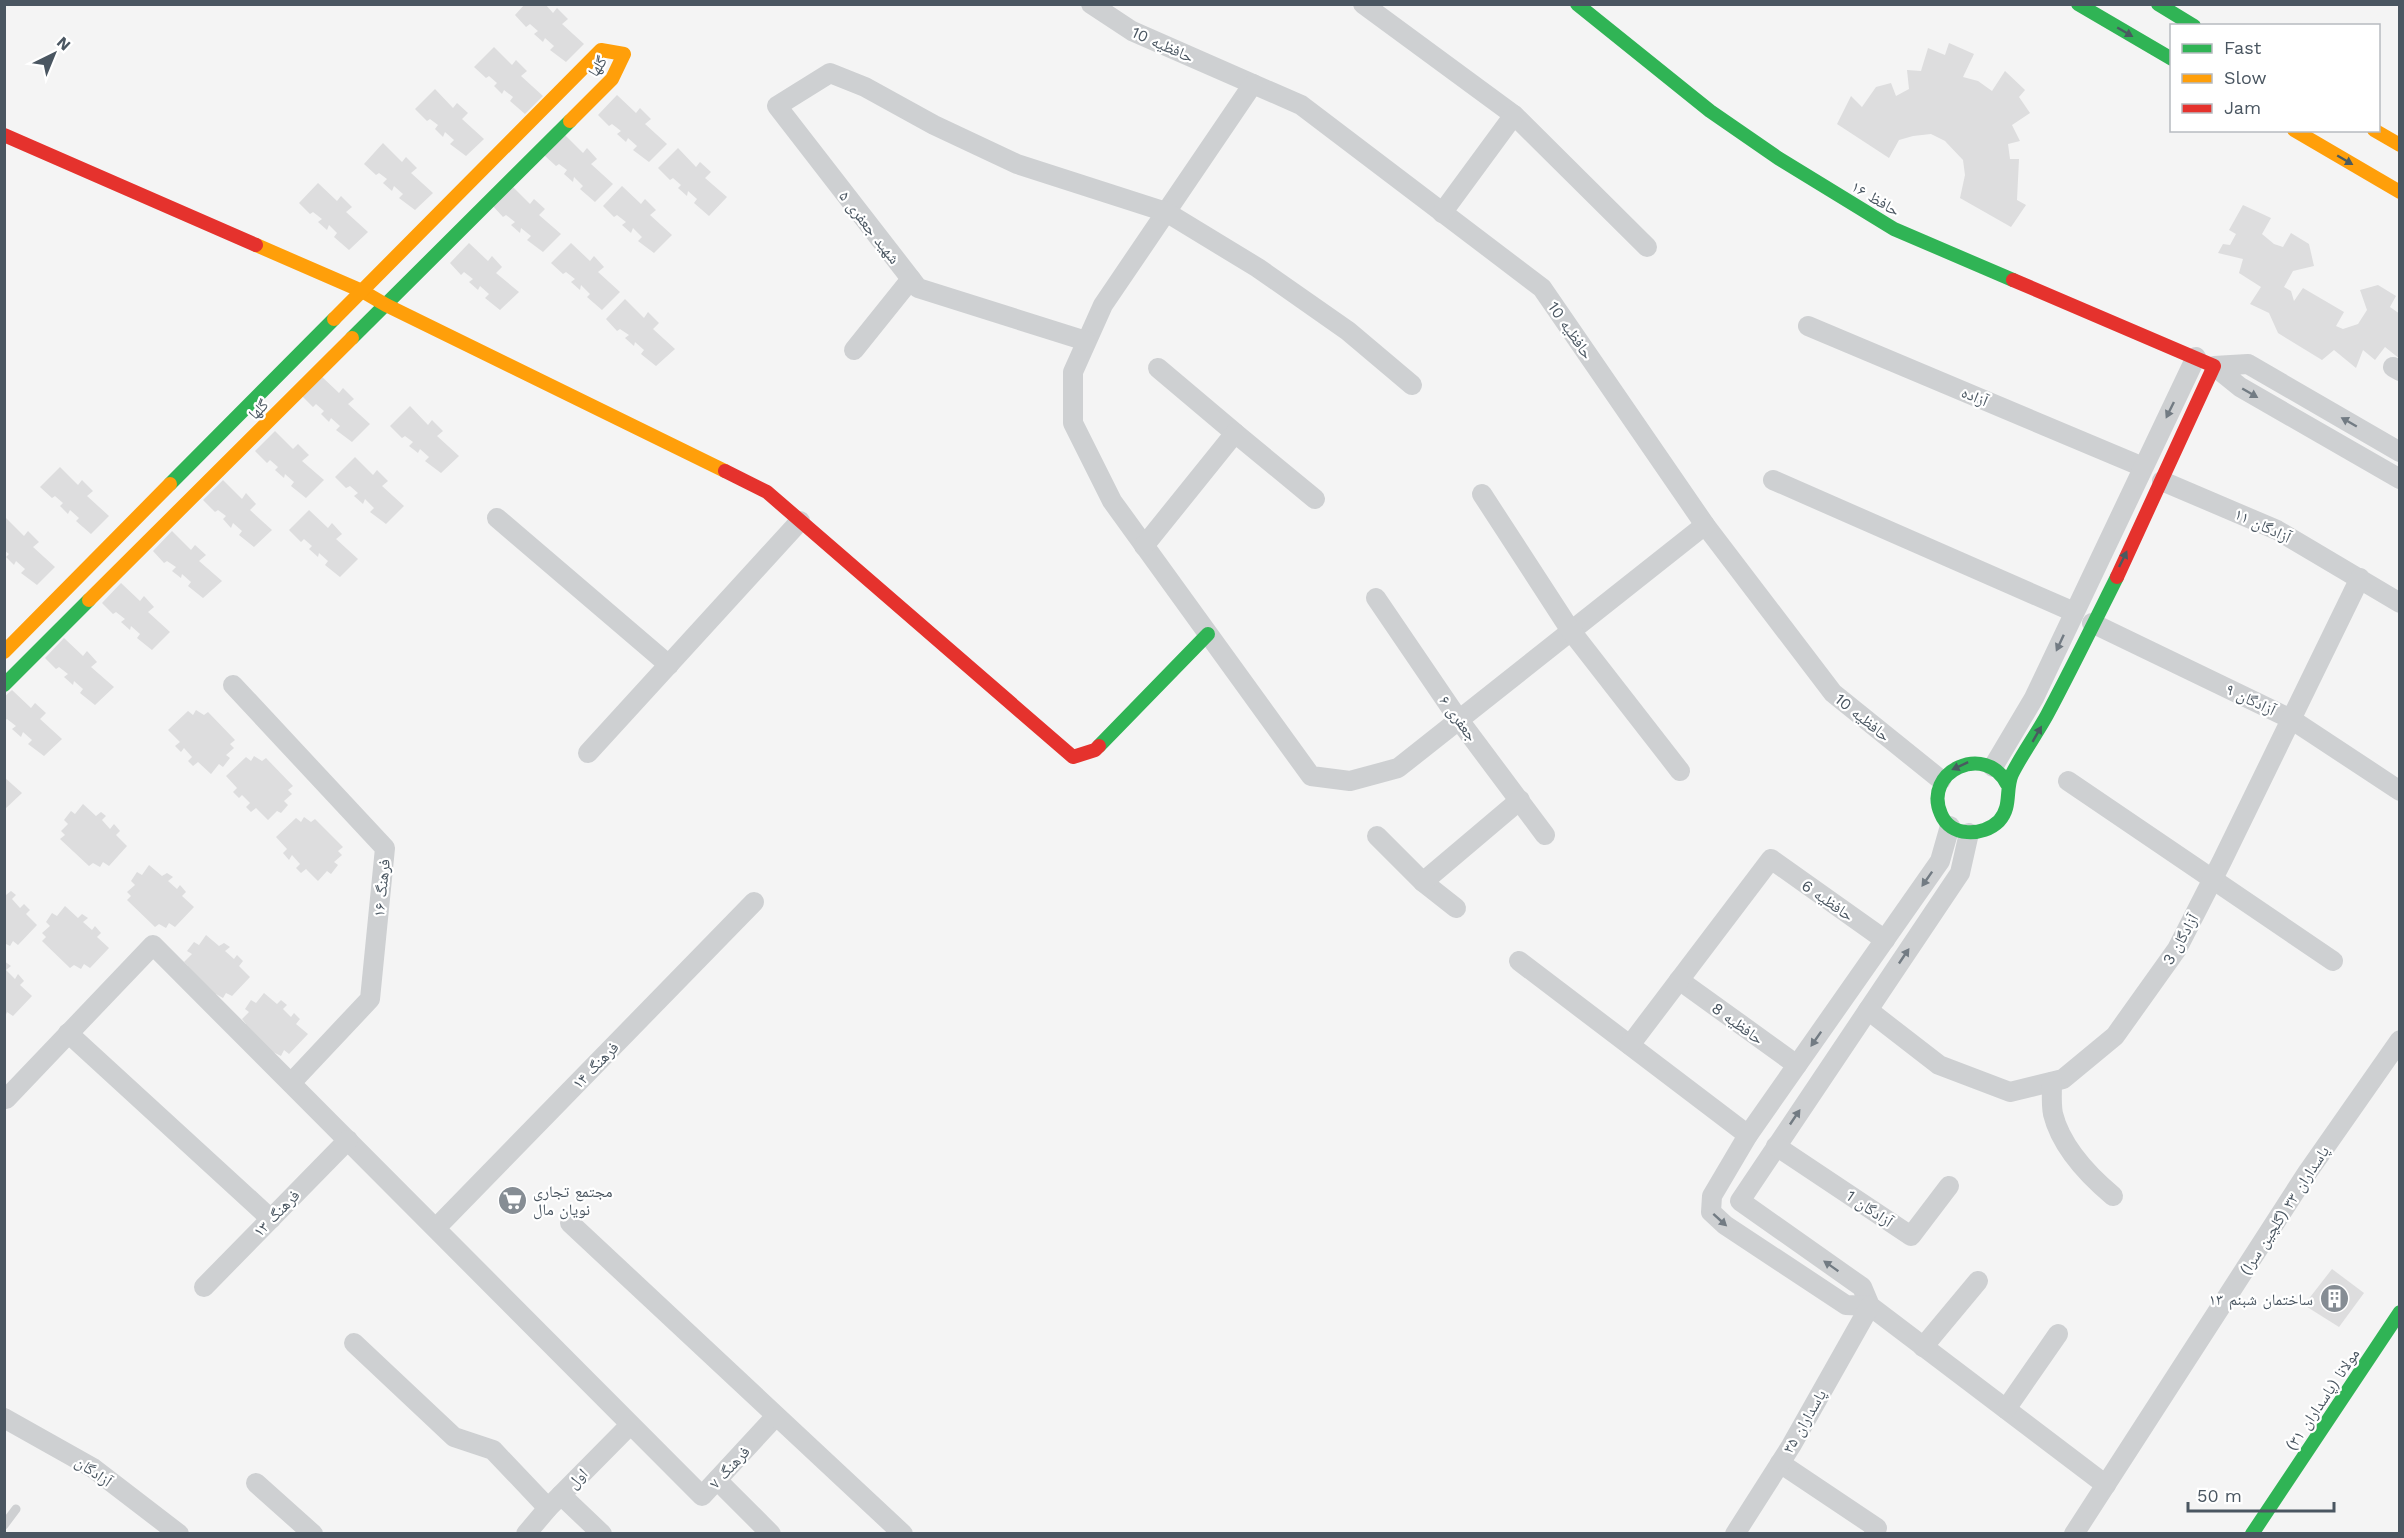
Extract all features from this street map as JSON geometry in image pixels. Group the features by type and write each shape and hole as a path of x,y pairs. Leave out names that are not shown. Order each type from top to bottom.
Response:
{"street":[{"name":"حافظیه 10","path":"1091,4 1113,11 1132,32 1301,105 1542,288 1705,525 1833,693 1941,780"},
{"path":"1363,4 1514,115 1647,248"},
{"name":"حافظ ۱۶","path":"1577,4 1710,111 1778,158 1894,229 2214,366"},
{"path":"2078,4 2170,58"},
{"path":"2158,4 2191,24"},
{"name":"گلها","path":"4,652 601,50 624,54 612,79 4,685"},
{"name":"شهید جعفری ۵","path":"1086,341 918,288 777,106 831,73 865,87 934,125 1017,164 1166,212"},
{"path":"1254,84 1103,305 1073,372 1073,423 1112,501 1311,776 1350,781 1398,768 1705,525"},
{"path":"1442,213 1514,115"},
{"path":"2298,132 2400,192"},
{"path":"2377,132 2400,146"},
{"path":"4,135 362,291 767,492 1073,757 1095,750 1208,634"},
{"path":"1166,212 1258,268 1339,325 1412,385"},
{"path":"854,350 911,279"},
{"name":"آزاده","path":"1808,326 2143,467"},
{"path":"1993,767 2034,698 2196,357"},
{"path":"2214,366 2248,364 2400,452"},
{"path":"2214,366 2240,387 2400,479"},
{"path":"2007,784 2047,716 2162,480 2214,366"},
{"path":"1158,368 1315,499"},
{"path":"1144,546 1235,433"},
{"path":"1773,480 2074,612"},
{"name":"آزادگان ۱۱","path":"2162,480 2277,531 2400,603"},
{"path":"1482,494 1571,631 1680,771"},
{"path":"497,518 669,665"},
{"path":"588,753 800,521"},
{"name":"آزادگان 3","path":"1868,1010 1939,1065 2010,1092 2063,1079 2115,1036 2177,949 2360,578"},
{"name":"جعفری ۶","path":"1376,598 1459,720 1545,835"},
{"name":"آزادگان ۹","path":"2092,623 2291,719 2400,791"},
{"name":"فرهنگ ۱۶","path":"233,685 385,848 370,999 291,1083"},
{"path":"1973,761 1993,767 2003,775 2007,784 2009,803 2002,819 1987,830 1969,833 1950,826 1941,814 1937,797 1941,780 1955,766 1973,761"},
{"path":"2068,781 2333,962"},
{"path":"1423,882 1520,800"},
{"path":"1870,1306 1846,1305 1725,1225 1711,1212 1712,1196 1748,1135 1940,861 1950,826"},
{"path":"1969,833 1960,873 1740,1202 1862,1287 1870,1306 2106,1485"},
{"path":"1377,836 1423,882 1456,908"},
{"name":"حافظیه 6","path":"1679,980 1771,859 1886,940"},
{"name":"فرهنگ ۱۴","path":"436,1228 754,903"},
{"path":"6,1099 153,945 630,1425"},
{"path":"1519,961 1748,1135"},
{"path":"1630,1045 1679,980"},
{"name":"حافظیه 8","path":"1679,980 1797,1065"},
{"path":"68,1033 271,1219"},
{"name":"پاسداران ۳۳ (گلچین سرا)","path":"2074,1533 2307,1173 2400,1040"},
{"path":"2052,1082 2053,1113 2064,1139 2091,1178 2113,1196"},
{"name":"فرهنگ ۱۳","path":"204,1287 348,1140"},
{"name":"آزادگان 1","path":"1776,1146 1911,1236 1949,1186"},
{"path":"570,1223 903,1533"},
{"path":"1923,1347 1978,1281"},
{"name":"پاسداران ۳۵","path":"1735,1533 1780,1463 1870,1306"},
{"name":"مولانا (پاسداران ۳۱)","path":"2252,1533 2400,1312"},
{"path":"2006,1409 2058,1334"},
{"path":"354,1343 454,1437 493,1450 555,1501 602,1533"},
{"name":"فرهنگ ۷","path":"630,1425 702,1497 776,1416"},
{"name":"آزادگان","path":"4,1418 93,1468 178,1533"},
{"name":"اول","path":"526,1533 630,1425"},
{"path":"1780,1463 1877,1528 1874,1533"},
{"path":"717,1480 771,1533"},
{"path":"256,1483 314,1533"}],"lane":[{"path":"4,1525 16,1509"}],"building":[{"path":"525,4 545,4 553,13 557,8 568,19 562,24 584,44 566,62 550,50 554,46 545,38 543,42 534,34 538,31 530,24 526,27 515,15"},
{"path":"1949,43 1974,54 1963,77 1978,81 1992,91 2005,71 2025,90 2019,97 2030,113 2012,125 2020,141 2008,144 2010,159 2019,159 2017,200 2026,205 2011,227 1960,198 1965,175 1963,160 1945,141 1931,134 1899,140 1889,158 1837,124 1851,96 1862,107 1876,87 1891,83 1896,96 1909,89 1907,70 1921,71 1928,48 1945,55"},
{"path":"494,47 512,65 516,60 527,71 521,76 543,96 525,114 510,101 513,97 504,90 502,94 494,86 497,83 489,76 486,78 474,67"},
{"path":"435,89 453,108 457,103 468,113 462,119 484,139 466,156 450,144 454,140 445,132 443,137 435,129 438,125 430,119 427,121 415,109"},
{"path":"617,95 636,113 640,108 651,119 645,124 667,144 649,162 633,150 637,146 628,138 626,142 617,134 621,131 612,124 609,126 598,115"},
{"path":"564,134 583,153 587,148 597,159 591,164 613,184 595,202 580,189 583,186 574,177 573,182 564,174 567,170 559,164 556,166 544,155"},
{"path":"383,143 402,162 406,157 417,168 411,173 433,193 415,210 399,198 403,194 394,186 392,191 383,183 387,179 379,173 376,175 364,164"},
{"path":"678,148 696,167 700,162 711,172 705,178 727,197 709,216 694,203 697,199 688,191 687,196 678,188 681,185 673,178 670,180 658,168"},
{"path":"318,183 337,201 341,196 352,207 346,212 368,232 349,250 334,237 337,233 329,225 327,230 318,222 322,219 313,212 310,214 299,203"},
{"path":"511,185 530,204 534,199 545,209 539,215 561,234 543,252 527,240 531,236 521,228 520,233 511,225 515,222 506,215 503,217 492,205"},
{"path":"622,186 641,204 645,199 656,210 650,215 672,235 654,253 638,241 642,237 633,228 631,233 622,225 626,222 617,215 614,217 603,206"},
{"path":"2243,205 2271,218 2262,234 2274,244 2283,247 2291,233 2309,244 2314,266 2293,271 2284,287 2291,291 2294,301 2303,288 2344,312 2336,326 2343,329 2358,324 2367,310 2360,290 2378,285 2396,296 2390,307 2400,314 2400,359 2385,347 2375,360 2363,350 2356,368 2334,350 2322,360 2278,333 2269,313 2250,304 2261,287 2239,273 2243,259 2218,253 2223,244 2230,245 2236,234 2229,230"},
{"path":"469,243 488,261 492,256 502,267 496,273 519,292 500,310 485,298 489,294 480,286 478,290 469,282 473,279 464,272 461,275 450,263"},
{"path":"571,243 590,261 594,256 604,267 598,272 620,292 602,310 587,297 590,294 581,285 580,290 571,282 575,279 566,272 563,274 551,263"},
{"path":"625,299 644,318 648,312 659,323 653,329 675,349 656,366 641,354 644,350 635,342 634,346 625,338 629,335 620,329 617,331 606,319"},
{"path":"320,375 339,393 343,388 354,399 348,404 370,424 352,442 336,430 340,426 331,418 329,422 321,414 324,411 316,404 313,407 301,395"},
{"path":"410,406 428,425 432,420 443,431 437,436 459,456 441,473 425,461 429,457 420,449 418,453 409,446 413,442 405,436 402,438 390,426"},
{"path":"275,431 293,449 298,444 309,455 302,461 324,480 306,498 291,486 294,482 285,474 284,478 275,470 278,467 270,460 267,463 255,451"},
{"path":"355,457 373,475 377,470 388,481 382,486 404,506 386,524 370,512 374,508 365,499 363,504 354,496 358,493 350,486 346,488 335,477"},
{"path":"60,467 78,485 82,480 93,491 87,496 109,516 91,534 76,521 79,518 70,510 68,514 60,506 63,503 55,496 52,498 40,487"},
{"path":"223,480 242,499 246,493 256,504 250,510 272,530 254,547 239,535 242,531 233,523 231,528 223,519 226,516 218,510 215,512 203,500"},
{"path":"309,510 328,528 332,523 342,534 336,539 358,559 340,577 325,565 328,561 319,553 318,557 309,549 312,546 304,539 301,542 289,530"},
{"path":"6,518 24,536 28,531 39,542 33,547 55,567 37,585 21,573 25,569 16,561 14,565 6,557 9,554 4,550"},
{"path":"172,531 191,550 195,545 206,555 199,561 222,581 203,598 188,586 191,582 182,574 181,578 172,571 176,567 167,561 164,563 153,551"},
{"path":"121,583 140,601 144,596 154,607 148,612 170,632 152,650 137,638 140,634 131,626 130,630 121,622 125,619 116,612 113,614 102,603"},
{"path":"64,638 83,656 87,651 97,662 91,667 114,687 95,705 80,693 83,689 74,681 73,685 64,677 68,674 59,667 56,669 45,658"},
{"path":"12,690 31,708 35,703 46,713 40,719 62,739 44,756 28,744 32,740 23,732 21,737 12,729 16,726 7,719 4,721 4,697"},
{"path":"196,710 204,715 208,712 235,740 230,744 234,748 226,755 230,758 223,767 219,764 211,774 198,762 193,766 188,761 192,757 184,748 181,752 175,746 180,742 168,730 188,711 193,715"},
{"path":"254,756 262,761 266,758 293,786 288,790 292,794 284,801 288,805 281,813 277,811 268,820 256,808 251,812 246,807 250,803 242,795 239,798 233,792 237,788 226,776 246,757 251,761"},
{"path":"4,777 22,793 4,810"},
{"path":"83,804 96,816 101,812 106,816 102,820 110,829 114,824 120,831 116,835 127,846 109,866 103,862 100,867 93,863 89,866 60,839 65,835 61,831 68,824 64,820 71,811 75,814"},
{"path":"304,817 311,822 315,819 343,847 338,851 342,855 334,862 338,865 331,874 327,871 318,881 306,869 301,873 296,868 300,864 292,855 289,860 283,853 287,849 276,837 296,818 301,822"},
{"path":"149,865 162,876 167,873 173,877 168,881 177,889 180,885 186,892 182,896 194,907 175,927 169,923 166,928 159,924 155,927 127,900 131,896 127,892 135,885 131,881 137,872 142,875"},
{"path":"11,891 16,895 12,899 20,908 24,904 30,910 26,914 37,925 18,945 13,941 10,946 4,943 4,894"},
{"path":"65,906 78,918 82,914 88,918 83,922 92,930 95,926 101,933 97,937 109,948 90,968 84,964 81,969 74,965 70,968 42,941 46,937 42,933 50,926 46,922 52,913 57,916"},
{"path":"206,935 219,946 224,943 230,947 225,951 234,959 237,955 243,961 239,966 250,977 232,996 226,993 223,998 216,994 212,997 183,970 188,966 184,962 192,954 187,951 194,942 199,945"},
{"path":"4,961 11,966 6,970 15,979 18,974 24,981 20,985 32,996 13,1016 7,1012 5,1017"},
{"path":"264,993 277,1004 281,1000 287,1005 283,1009 291,1017 294,1013 300,1019 296,1024 308,1034 289,1054 284,1050 281,1056 273,1052 270,1055 241,1028 246,1024 242,1019 249,1012 245,1009 251,1000 256,1003"},
{"name":"ساختمان شبنم ۱۳","path":"2332,1269 2364,1293 2339,1327 2304,1305"}],"traffic: fast":[{"path":"1577,4 1710,111 1778,158 1894,229 2013,280"},
{"path":"2078,4 2170,58"},
{"path":"2158,4 2191,24"},
{"path":"352,338 570,121"},
{"path":"170,484 334,319"},
{"path":"2007,784 1997,771 1985,765 1972,764 1959,767 1940,785 1938,799 1945,822 1959,831 1976,832 1992,826 2003,816 2012,774 2047,715 2117,577"},
{"path":"4,685 89,600"},
{"path":"1099,746 1208,634"},
{"path":"2252,1534 2400,1312"}],"traffic: slow":[{"path":"334,319 601,50 624,54 612,79 570,121"},
{"path":"2297,132 2400,192"},
{"path":"2377,132 2400,145"},
{"path":"256,245 362,291 386,305 725,471"},
{"path":"89,600 352,338"},
{"path":"4,652 170,484"}],"traffic: jam":[{"path":"4,135 256,245"},
{"path":"2013,280 2214,366 2117,577"},
{"path":"725,471 767,492 1073,757 1095,750 1099,746"}],"place":[{"name":"مجتمع تجاری نویان مال","path":"512,1200"},
{"name":"ساختمان شبنم ۱۳","path":"2334,1299"}]}
